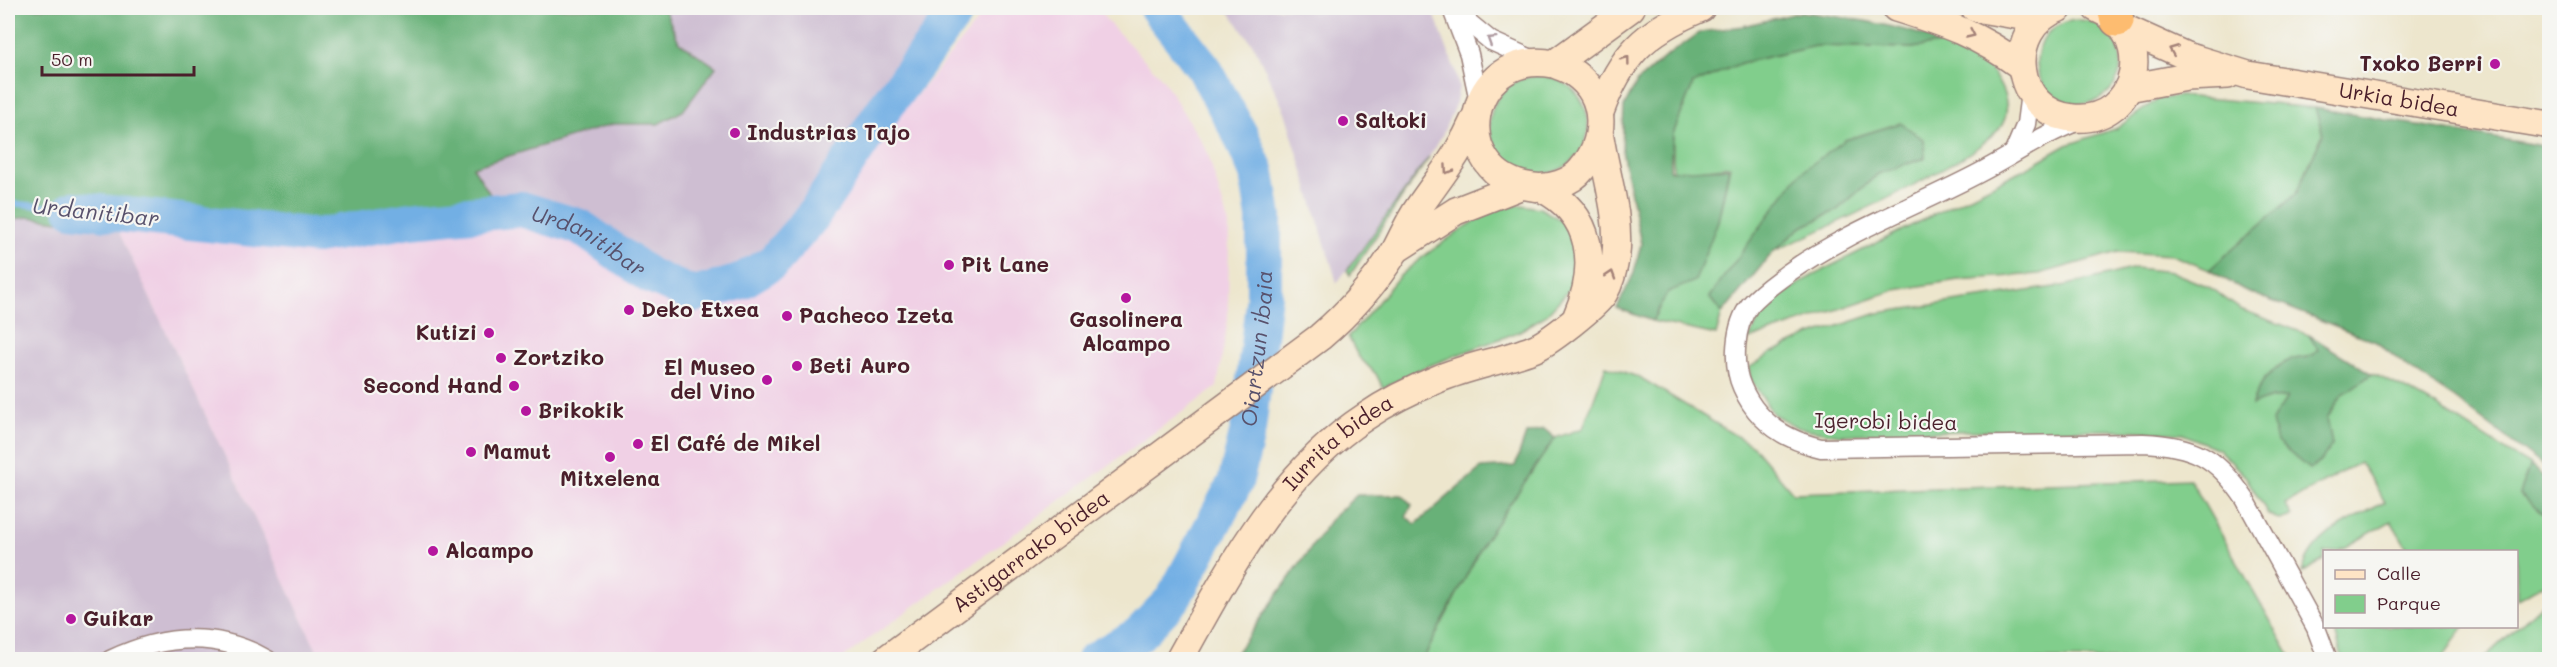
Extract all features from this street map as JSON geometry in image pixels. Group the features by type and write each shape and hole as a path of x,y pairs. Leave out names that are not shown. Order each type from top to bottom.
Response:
{"main road":[{"path":"1545,63 1631,8"},
{"path":"1394,251 1456,211 1530,187 1561,184 1579,173 1592,157 1614,78 1634,50 1660,29 1701,8"},
{"path":"1896,8 1946,23 1977,37 2021,66"},
{"path":"1975,8 2049,13"},
{"path":"2049,13 2024,40 2021,66 2030,93 2049,111 2074,118 2087,118 2111,108 2128,88 2135,64 2134,51 2113,16"},
{"name":"Urkia bidea","path":"2113,16 2186,56 2248,75 2550,125"},
{"path":"1394,251 1419,207 1456,158 1489,85 1502,73 1518,65 1545,63 1575,74 1591,91 1600,125"},
{"name":"Urkia bidea","path":"2128,88 2187,77 2248,75"},
{"path":"1477,110 1476,136 1481,152 1491,167 1504,178 1556,195 1568,207 1583,229 1590,258 1587,292 1575,320"},
{"name":"Iurrita bidea","path":"1179,660 1257,529 1287,489 1336,440 1365,417 1438,379 1536,348 1575,320 1603,295 1612,274 1616,252 1616,222 1600,125"},
{"name":"Astigarrako bidea","path":"885,660 1300,352 1338,321 1394,251"}],"street":[{"path":"1451,8 1491,40 1545,63"},
{"path":"1451,8 1469,54 1477,110"},
{"path":"2014,152 2026,124 2030,93"},
{"name":"Igerobi bidea","path":"2087,118 2050,132 1982,171 1819,252 1764,290 1749,307 1740,325 1737,375 1753,409 1767,423 1803,444 1821,448 2144,443 2171,444 2194,450 2215,463 2233,480 2255,514 2268,543 2316,628 2328,660"},
{"path":"110,660 143,645 162,640 201,638 239,646 268,660"}],"shaded area":[{"path":"664,8 940,8 788,232 764,259 711,283 688,281 662,267 584,215 551,199 491,196 473,167 613,124 658,124 683,111 716,67 679,42"},
{"path":"988,8 1098,8 1107,21 1163,79 1207,151 1229,225 1228,320 1217,387 841,659 321,659 114,222 153,224 321,244 500,220 535,222 561,230 663,296 694,305 715,306 736,300 754,291 771,281 790,263 885,134"},
{"path":"1226,8 1432,8 1455,70 1459,87 1456,102 1441,138 1429,157 1337,283 1285,112 1254,46"},
{"path":"29,217 73,223 114,222 321,659 8,659 8,220"}],"green space":[{"path":"8,8 664,8 679,42 716,67 683,111 658,124 613,124 473,167 491,196 310,225 182,215 73,223 29,217 8,220"},
{"path":"1801,12 1875,23 1911,31 1946,43 1912,48 1816,46 1741,63 1693,84 1673,134 1670,171 1729,168 1718,221 1695,281 1668,292 1652,321 1617,308 1634,273 1641,244 1622,150 1624,107 1637,82 1665,57 1701,32 1743,26"},
{"path":"2079,20 2102,27 2114,39 2121,62 2114,85 2102,97 2079,104 2056,97 2044,85 2037,62 2044,39 2056,27"},
{"path":"1946,43 1979,59 2002,88 2006,115 2003,123 1990,138 1966,156 1898,193 1774,251 1800,228 1837,210 1878,174 1925,158 1924,140 1900,123 1845,140 1709,297 1722,313 1716,335 1652,321 1668,292 1718,221 1730,166 1673,173 1673,134 1693,84 1741,63 1816,46 1912,48"},
{"path":"1539,76 1558,80 1573,91 1584,106 1588,125 1584,144 1573,159 1558,170 1539,174 1520,170 1505,159 1494,144 1490,125 1494,106 1505,91 1520,80"},
{"path":"2181,96 2315,108 2323,134 2296,194 2209,270 2172,255 2118,252 2039,274 1958,280 1895,290 1748,340 1769,302 1817,273 2032,165 2067,145 2117,128 2158,99"},
{"path":"2315,108 2549,147 2549,470 2376,342 2244,290 2209,270 2296,194 2323,134"},
{"path":"1901,123 1924,140 1925,158 1878,174 1837,210 1800,228 1774,251 1722,313 1709,297 1800,173 1845,140"},
{"path":"1429,157 1350,275 1347,270"},
{"path":"1521,205 1540,208 1561,220 1574,238 1578,266 1570,289 1545,316 1518,332 1423,368 1383,388 1376,374 1358,356 1348,336 1396,280 1431,251 1493,211 1503,207"},
{"path":"2135,268 2172,272 2209,287 2240,309 2309,335 2319,350 2311,356 2281,364 2261,385 2252,404 2272,398 2288,397 2332,444 2327,418 2342,395 2372,374 2433,405 2530,465 2519,494 2549,519 2549,581 2518,599 2518,550 2408,550 2391,521 2341,550 2323,550 2323,561 2302,573 2307,559 2324,538 2347,522 2385,502 2360,462 2285,504 2292,516 2280,520 2268,514 2246,477 2218,449 2183,434 2117,430 1956,431 1840,435 1798,428 1773,414 1750,378 1749,368 1773,352 1808,336 1878,313 2068,285"},
{"path":"2309,335 2372,374 2342,395 2327,418 2332,444 2321,461 2309,469 2277,442 2272,421 2287,397 2272,398 2252,405 2257,391 2275,369 2292,359 2310,356 2318,350"},
{"path":"1606,366 1641,378 1753,446 1793,493 2190,479 2292,659 1423,660 1485,540 1555,438 1583,428"},
{"path":"1544,429 1555,438 1485,540 1423,659 1232,659 1332,518 1357,495 1402,495 1412,505 1406,517 1416,524 1481,468 1515,466 1526,434"},
{"path":"2530,465 2549,482 2549,519 2519,494"},
{"path":"2549,598 2549,659 2483,659 2518,628"},
{"path":"2334,628 2462,628 2442,659 2343,660"}],"waterway":[{"name":"Urdanitibar","path":"72,209 317,236 411,220 521,209 580,227 650,276 694,295 740,282 773,262 812,217 888,103 959,8"},
{"name":"Oiartzun ibaia","path":"1094,660 1138,635 1173,599 1235,483 1248,430 1264,295 1264,217 1257,173 1241,136 1204,68 1157,8"},
{"name":"Urdanitibar","path":"8,203 72,209"}],"place":[{"name":"Txoko Berri","path":"2495,64"},
{"name":"Saltoki","path":"1343,121"},
{"name":"Industrias Tajo","path":"735,133"},
{"name":"Pit Lane","path":"949,265"},
{"name":"Gasolinera Alcampo","path":"1126,298"},
{"name":"Deko Etxea","path":"629,310"},
{"name":"Pacheco Izeta","path":"787,316"},
{"name":"Kutizi","path":"489,333"},
{"name":"Zortziko","path":"501,358"},
{"name":"Beti Auro","path":"797,366"},
{"name":"El Museo del Vino","path":"767,380"},
{"name":"Second Hand","path":"514,386"},
{"name":"Brikokik","path":"526,411"},
{"name":"El Café de Mikel","path":"638,444"},
{"name":"Mamut","path":"471,452"},
{"name":"Mitxelena","path":"610,457"},
{"name":"Alcampo","path":"433,551"},
{"name":"Guikar","path":"71,619"}]}
